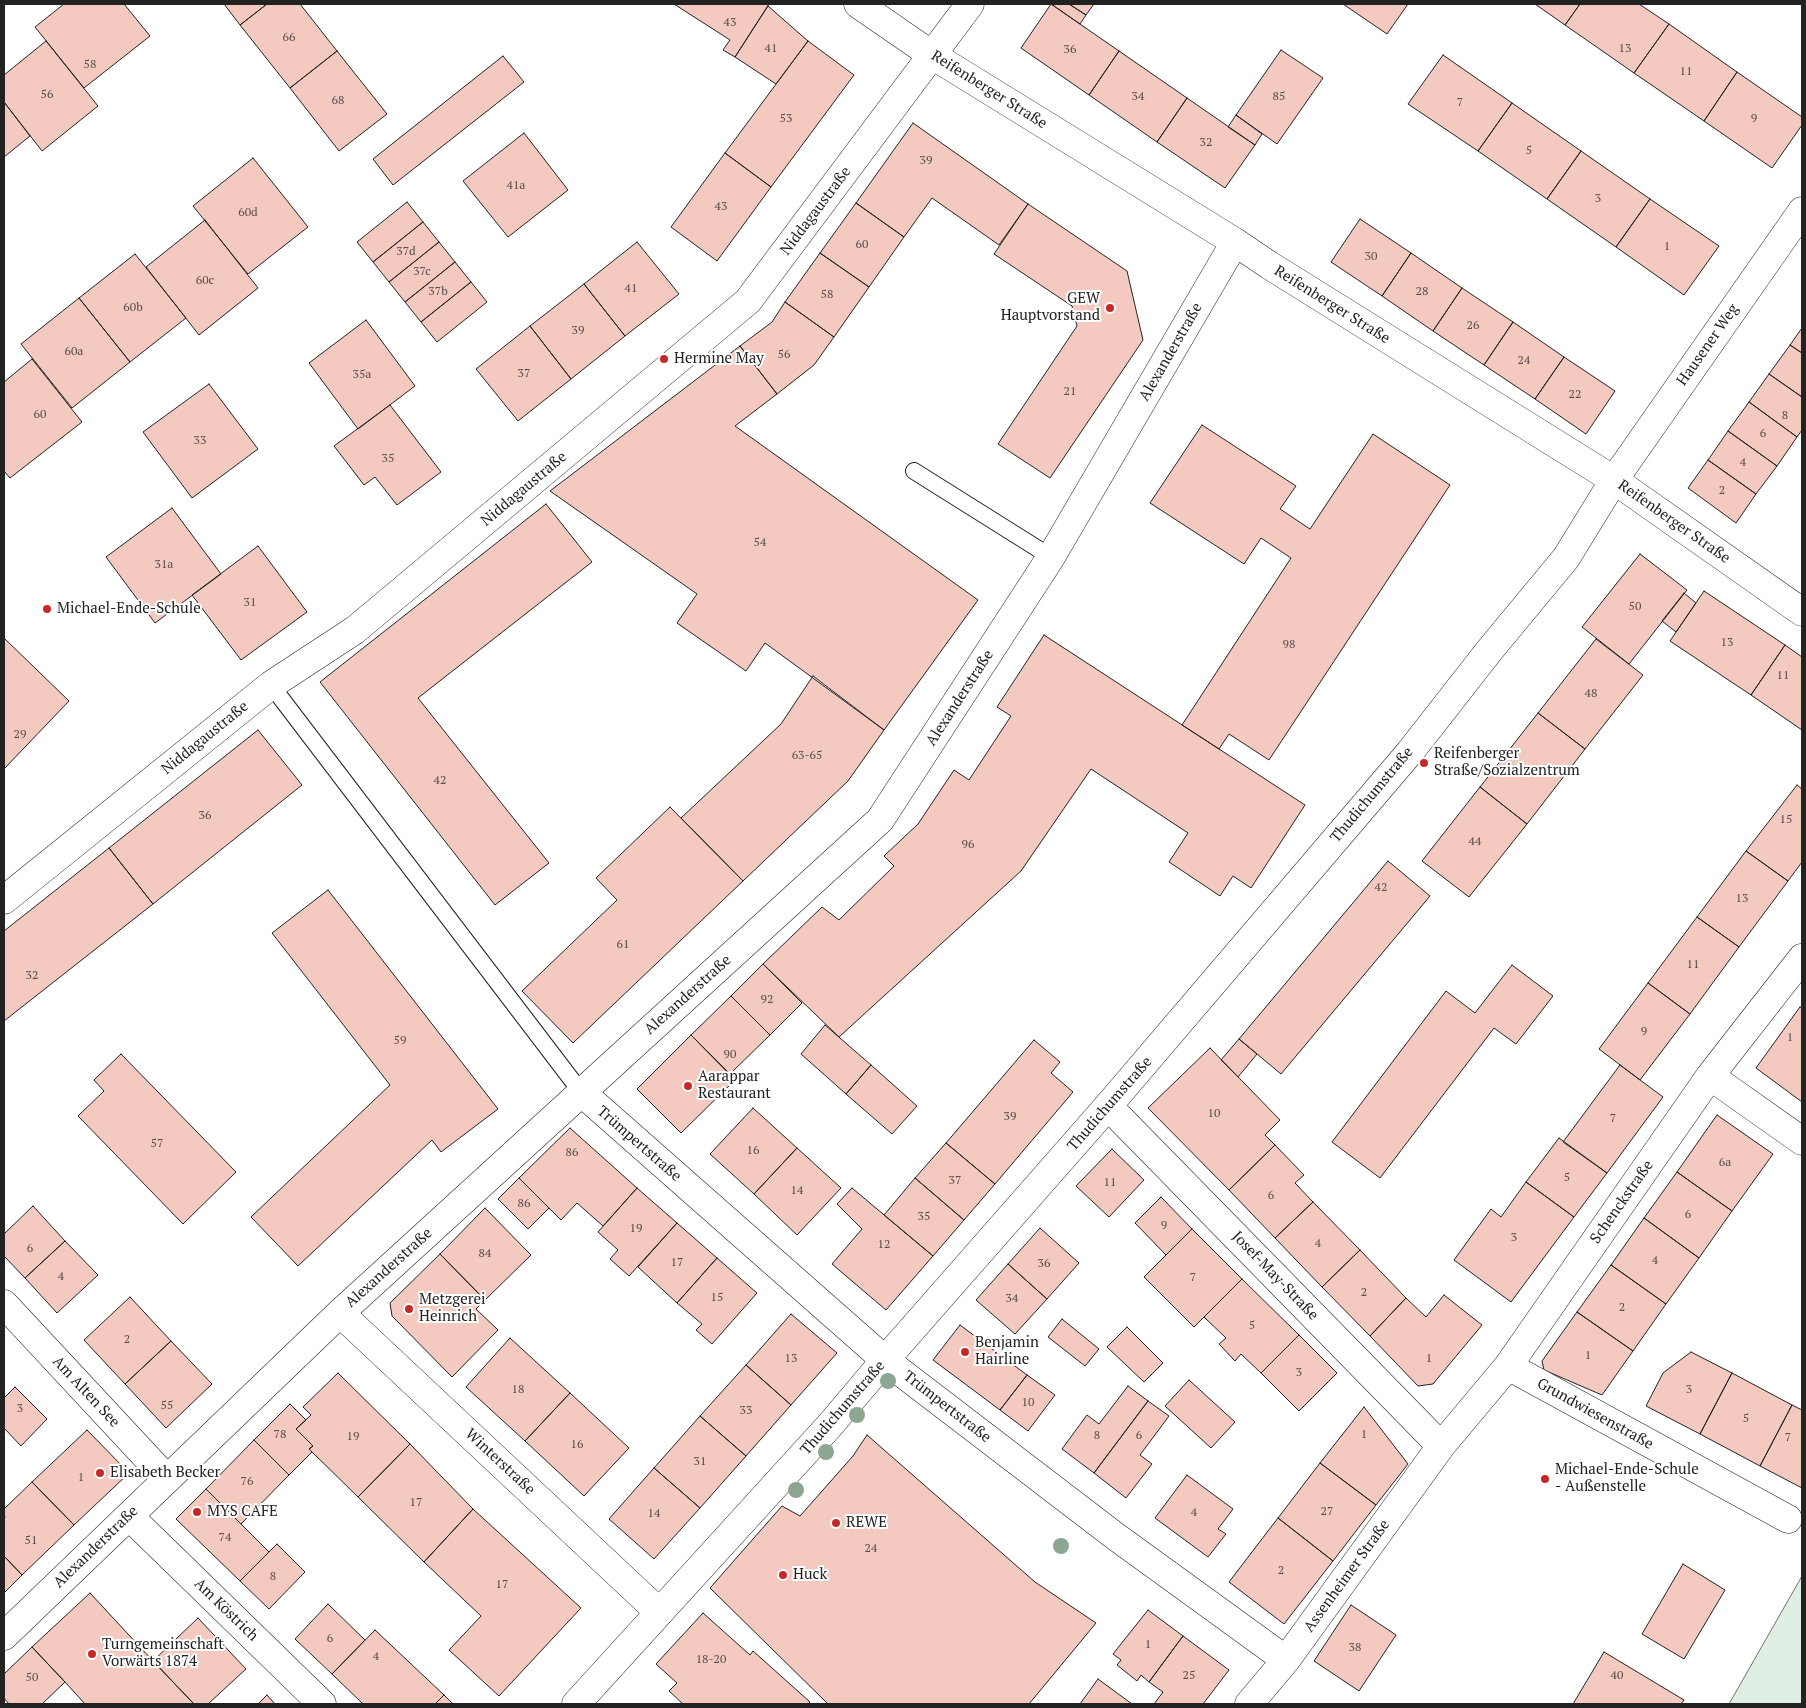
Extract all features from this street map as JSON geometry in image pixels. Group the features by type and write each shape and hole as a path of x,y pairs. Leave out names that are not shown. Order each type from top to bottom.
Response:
{"street":[{"name":"Reifenberger Straße","path":"858,4 932,55 1235,242 1614,480 1802,612"},
{"name":"Niddagaustraße","path":"4,900 270,685 355,630 748,301 970,4"},
{"name":"Hausener Weg","path":"1614,480 1802,211"},
{"name":"Alexanderstraße","path":"4,1636 340,1313 880,820 1052,556 1235,242"},
{"name":"Thudichumstraße","path":"576,1704 831,1424 1108,1106 1410,752 1489,651 1566,558 1614,480"},
{"name":"Schenckstraße","path":"1441,1446 1508,1366 1710,1076 1802,958"},
{"path":"1710,1076 1802,1142"},
{"name":"Trümpertstraße","path":"581,1092 885,1360 1115,1536 1286,1660"},
{"name":"Josef-May-Straße","path":"1108,1106 1441,1446"},
{"name":"Am Alten See","path":"4,1304 167,1479"},
{"name":"Winterstraße","path":"340,1313 660,1612"},
{"name":"Grundwiesenstraße","path":"1508,1366 1788,1519"},
{"name":"Assenheimer Straße","path":"1249,1704 1286,1660 1441,1446"},
{"name":"Am Köstrich","path":"129,1516 322,1704"}],"lane":[{"path":"914,471 1052,556"},
{"path":"270,685 581,1092"}],"green space":[{"path":"1802,1576 1802,1704 1729,1704"}],"building":[{"path":"64,4 124,4 150,36 84,88 35,27"},
{"path":"224,4 267,4 240,25"},
{"path":"267,4 300,4 337,51 290,88 240,25"},
{"path":"674,4 769,4 735,57 723,50 730,40"},
{"path":"1051,4 1119,51 1089,95 1021,48"},
{"path":"1051,4 1069,4 1086,15 1080,24"},
{"path":"1069,4 1094,4 1086,15"},
{"path":"1343,4 1408,4 1387,34"},
{"path":"1535,4 1580,4 1565,25"},
{"path":"1580,4 1639,4 1669,24 1634,73 1565,25"},
{"path":"768,6 808,41 776,84 735,57"},
{"path":"1669,24 1737,72 1704,121 1634,73"},
{"path":"46,41 98,106 42,151 4,102 4,75"},
{"path":"808,41 854,75 771,187 725,153"},
{"path":"1281,50 1323,78 1277,144 1236,115"},
{"path":"337,51 387,114 339,151 290,88"},
{"path":"1119,51 1187,98 1157,142 1089,95"},
{"path":"1443,55 1512,103 1478,151 1408,104"},
{"path":"503,56 524,82 393,185 373,159"},
{"path":"1737,72 1802,117 1802,125 1772,168 1704,121"},
{"path":"1187,98 1255,145 1225,188 1157,142"},
{"path":"4,102 30,136 4,157"},
{"path":"1512,103 1581,151 1547,199 1478,151"},
{"path":"1236,115 1262,134 1255,145 1228,127"},
{"path":"913,123 1028,204 999,245 932,198 904,237 856,203"},
{"path":"524,133 568,190 508,237 463,181"},
{"path":"1581,151 1650,199 1616,247 1547,199"},
{"path":"725,153 771,187 717,261 671,227"},
{"path":"253,158 308,227 248,274 193,206"},
{"path":"1650,199 1719,246 1684,295 1616,247"},
{"path":"407,202 423,222 373,262 357,242"},
{"path":"856,203 904,237 869,287 820,253"},
{"path":"1028,204 1127,271 1143,340 1050,478 998,444 1077,326 1072,306 994,254"},
{"path":"1360,219 1411,253 1382,296 1331,262"},
{"path":"205,220 258,288 199,335 146,267"},
{"path":"423,222 439,242 389,282 373,262"},
{"path":"439,242 455,262 405,302 389,282"},
{"path":"637,242 679,294 625,336 584,284"},
{"path":"820,253 869,287 834,337 785,302"},
{"path":"1411,253 1462,288 1433,331 1382,296"},
{"path":"135,254 186,318 130,362 79,298"},
{"path":"455,262 471,282 421,322 405,302"},
{"path":"471,282 487,302 437,342 421,322"},
{"path":"584,284 625,336 571,379 530,326"},
{"path":"1462,288 1513,322 1484,365 1433,331"},
{"path":"79,298 130,362 72,408 21,344"},
{"path":"785,302 834,337 814,365 777,394 740,346 772,322"},
{"path":"366,320 415,386 358,429 309,363"},
{"path":"1513,322 1564,357 1535,399 1484,365"},
{"path":"530,326 571,379 518,421 476,369"},
{"path":"1802,328 1802,353 1790,345"},
{"path":"1790,345 1802,353 1802,397 1769,374"},
{"path":"740,346 777,394 735,426 978,600 884,730 765,643 746,671 677,623 697,594 550,491"},
{"path":"1564,357 1615,391 1586,434 1535,399"},
{"path":"32,359 82,422 10,478 4,471 4,382"},
{"path":"1769,374 1802,397 1802,430 1797,437 1749,402"},
{"path":"209,384 258,449 192,498 143,432"},
{"path":"1749,402 1797,437 1777,466 1728,431"},
{"path":"390,405 441,472 397,505 375,477 364,485 334,446"},
{"path":"1202,425 1296,486 1280,509 1310,529 1373,434 1450,485 1269,760 1229,734 1219,749 1182,725 1291,558 1261,538 1244,564 1150,503"},
{"path":"1728,431 1777,466 1756,494 1708,460"},
{"path":"1708,460 1756,494 1736,523 1688,488"},
{"path":"546,504 592,562 418,698 549,863 495,905 320,682"},
{"path":"172,508 221,574 155,623 106,557"},
{"path":"258,546 307,612 241,660 192,595"},
{"path":"1640,554 1687,590 1629,664 1582,627"},
{"path":"1704,591 1785,645 1751,695 1670,641"},
{"path":"1684,593 1696,603 1676,632 1662,621"},
{"path":"1044,635 1305,805 1251,888 1233,876 1220,896 1169,862 1188,833 1091,769 1021,871 839,1037 763,964 822,907 839,920 894,866 884,856 918,824 954,770 969,780 1011,716 997,707"},
{"path":"4,638 69,701 4,769"},
{"path":"1596,639 1643,675 1585,749 1538,713"},
{"path":"1785,645 1802,657 1802,730 1751,695"},
{"path":"813,676 884,730 848,781 743,881 681,818 781,724"},
{"path":"1538,713 1585,749 1527,824 1480,787"},
{"path":"258,730 302,785 153,904 109,848"},
{"path":"1797,785 1802,789 1802,862 1788,881 1746,851"},
{"path":"1480,787 1527,824 1469,897 1422,861"},
{"path":"670,807 743,881 573,1043 522,991 617,900 596,878"},
{"path":"109,848 153,904 4,1021 4,931"},
{"path":"1746,851 1788,881 1739,947 1697,917"},
{"path":"1388,861 1430,896 1281,1074 1239,1039"},
{"path":"328,890 498,1109 441,1152 432,1140 298,1266 251,1217 390,1085 272,933"},
{"path":"1697,917 1739,947 1690,1014 1648,983"},
{"path":"763,964 802,1003 770,1035 731,996"},
{"path":"1512,965 1553,996 1516,1044 1494,1028 1380,1178 1332,1142 1446,991 1475,1013"},
{"path":"1648,983 1690,1014 1640,1080 1599,1049"},
{"path":"731,996 770,1035 730,1074 691,1035"},
{"path":"1800,1007 1802,1008 1802,1102 1756,1068"},
{"path":"825,1025 871,1065 846,1094 801,1054"},
{"path":"691,1035 735,1080 681,1133 637,1089"},
{"path":"1239,1039 1257,1054 1238,1077 1221,1060"},
{"path":"1034,1040 1060,1062 1051,1073 1073,1092 995,1184 946,1143"},
{"path":"1210,1048 1280,1120 1265,1135 1275,1145 1229,1190 1148,1108"},
{"path":"121,1054 236,1172 183,1224 78,1116 104,1091 94,1080"},
{"path":"871,1065 917,1106 892,1134 846,1094"},
{"path":"1620,1065 1663,1097 1607,1173 1563,1142"},
{"path":"753,1108 797,1148 754,1194 710,1154"},
{"path":"1717,1115 1773,1154 1732,1211 1677,1172"},
{"path":"570,1128 637,1188 603,1226 577,1203 561,1220 519,1178"},
{"path":"1559,1138 1607,1173 1574,1217 1526,1182"},
{"path":"946,1143 995,1184 964,1220 915,1178"},
{"path":"1275,1145 1304,1175 1295,1183 1313,1202 1275,1238 1229,1190"},
{"path":"797,1148 841,1188 797,1235 754,1194"},
{"path":"1112,1149 1144,1180 1109,1217 1076,1186"},
{"path":"1677,1172 1732,1211 1699,1258 1644,1218"},
{"path":"519,1178 549,1208 528,1229 498,1199"},
{"path":"915,1178 964,1220 933,1256 884,1215"},
{"path":"1526,1182 1574,1217 1511,1302 1454,1260 1491,1209 1501,1217"},
{"path":"637,1188 677,1223 629,1276 610,1259 618,1250 598,1232"},
{"path":"852,1188 933,1256 886,1310 832,1264 862,1229 837,1204"},
{"path":"1161,1197 1192,1229 1166,1255 1135,1223"},
{"path":"1313,1202 1360,1250 1322,1287 1275,1238"},
{"path":"33,1206 65,1241 25,1278 4,1256 4,1234"},
{"path":"485,1208 531,1255 485,1300 440,1254"},
{"path":"1644,1218 1699,1258 1666,1304 1611,1265"},
{"path":"677,1223 717,1258 677,1303 638,1267"},
{"path":"1040,1228 1079,1263 1047,1299 1008,1264"},
{"path":"1192,1229 1242,1279 1194,1327 1144,1277"},
{"path":"65,1241 98,1275 57,1313 25,1278"},
{"path":"1360,1250 1406,1298 1370,1336 1322,1287"},
{"path":"440,1254 485,1300 476,1309 498,1330 452,1377 392,1316 390,1303"},
{"path":"717,1258 757,1293 712,1344 696,1330 702,1324 677,1303"},
{"path":"1008,1264 1047,1299 1015,1334 976,1300"},
{"path":"1611,1265 1666,1304 1633,1351 1577,1312"},
{"path":"1242,1279 1299,1335 1261,1373 1241,1354 1235,1361 1219,1344 1226,1338 1204,1317"},
{"path":"1444,1295 1482,1325 1433,1384 1418,1386 1370,1336 1406,1298 1426,1317"},
{"path":"130,1297 171,1341 125,1384 84,1340"},
{"path":"1577,1312 1633,1351 1602,1395 1544,1370 1542,1361"},
{"path":"791,1314 837,1353 791,1405 746,1365"},
{"path":"1062,1319 1099,1349 1085,1366 1048,1337"},
{"path":"960,1325 1027,1375 1000,1410 933,1360"},
{"path":"1127,1327 1163,1363 1144,1382 1107,1347"},
{"path":"1299,1335 1337,1373 1299,1411 1261,1373"},
{"path":"510,1338 570,1393 525,1441 466,1387"},
{"path":"171,1341 212,1384 166,1428 125,1384"},
{"path":"1691,1352 1732,1373 1700,1434 1646,1406 1663,1373"},
{"path":"746,1365 791,1405 746,1456 700,1416"},
{"path":"338,1373 410,1444 358,1497 309,1449 313,1446 296,1429 311,1415 303,1407"},
{"path":"1732,1373 1792,1405 1760,1466 1700,1434"},
{"path":"1027,1375 1055,1395 1028,1431 1000,1410"},
{"path":"1189,1380 1235,1422 1211,1448 1165,1406"},
{"path":"1128,1386 1148,1401 1094,1473 1062,1449 1087,1415 1099,1424"},
{"path":"15,1387 47,1419 21,1446 4,1428 4,1398"},
{"path":"570,1393 629,1448 584,1496 525,1441"},
{"path":"1148,1401 1169,1416 1140,1455 1152,1464 1126,1498 1094,1473"},
{"path":"290,1404 306,1420 296,1429 313,1446 309,1449 312,1452 289,1475 254,1440"},
{"path":"1792,1405 1802,1410 1802,1488 1760,1466"},
{"path":"1364,1407 1408,1464 1376,1505 1320,1463"},
{"path":"700,1416 746,1456 700,1508 654,1468"},
{"path":"87,1430 129,1473 74,1525 32,1482"},
{"path":"867,1435 1035,1582 1096,1623 1029,1704 828,1704 710,1588 782,1506 800,1516 853,1456"},
{"path":"254,1440 289,1475 241,1524 206,1489"},
{"path":"410,1444 473,1509 424,1562 358,1497"},
{"path":"1320,1463 1376,1505 1333,1561 1278,1518"},
{"path":"654,1468 700,1508 654,1559 609,1519"},
{"path":"1187,1475 1233,1509 1218,1529 1226,1534 1208,1557 1155,1518"},
{"path":"32,1482 74,1525 22,1575 4,1556 4,1509"},
{"path":"206,1489 269,1552 240,1581 176,1519"},
{"path":"473,1509 581,1608 499,1696 449,1650 481,1616 424,1562"},
{"path":"1278,1518 1333,1561 1284,1624 1229,1582"},
{"path":"277,1544 305,1572 269,1609 240,1581"},
{"path":"4,1556 22,1575 4,1593"},
{"path":"1683,1564 1725,1590 1684,1659 1642,1634"},
{"name":"Turngemeinschaft Vorwärts 1874","path":"90,1593 194,1704 85,1704 32,1647"},
{"path":"328,1604 365,1640 332,1674 295,1639"},
{"path":"1351,1605 1396,1635 1359,1691 1314,1661"},
{"path":"1148,1610 1183,1636 1149,1682 1141,1675 1137,1681 1117,1665 1121,1660 1113,1654"},
{"path":"703,1613 750,1655 753,1651 810,1702 808,1704 683,1704 669,1691 677,1683 656,1664"},
{"path":"198,1618 246,1669 208,1704 194,1704 153,1661"},
{"path":"375,1630 444,1695 435,1704 363,1704 332,1674"},
{"path":"1183,1636 1229,1670 1203,1704 1154,1704 1163,1692 1149,1682"},
{"path":"32,1647 65,1682 42,1704 9,1704 4,1698 4,1674"},
{"path":"1604,1652 1684,1700 1681,1704 1573,1704"},
{"path":"1098,1679 1132,1704 1080,1704"},
{"path":"267,1695 275,1704 258,1704"},
{"path":"444,1695 453,1704 435,1704"}],"place":[{"name":"GEW Hauptvorstand","path":"1110,308"},
{"name":"Hermine May","path":"664,359"},
{"name":"Michael-Ende-Schule","path":"47,609"},
{"name":"Reifenberger Straße/Sozialzentrum","path":"1424,763"},
{"name":"Aarappar Restaurant","path":"688,1086"},
{"name":"Metzgerei Heinrich","path":"409,1309"},
{"name":"Benjamin Hairline","path":"965,1352"},
{"name":"Elisabeth Becker","path":"100,1473"},
{"name":"Michael-Ende-Schule - Außenstelle","path":"1545,1479"},
{"name":"MYS CAFE","path":"197,1512"},
{"name":"REWE","path":"836,1523"},
{"name":"Huck","path":"783,1575"},
{"name":"Turngemeinschaft Vorwärts 1874","path":"92,1654"}]}
